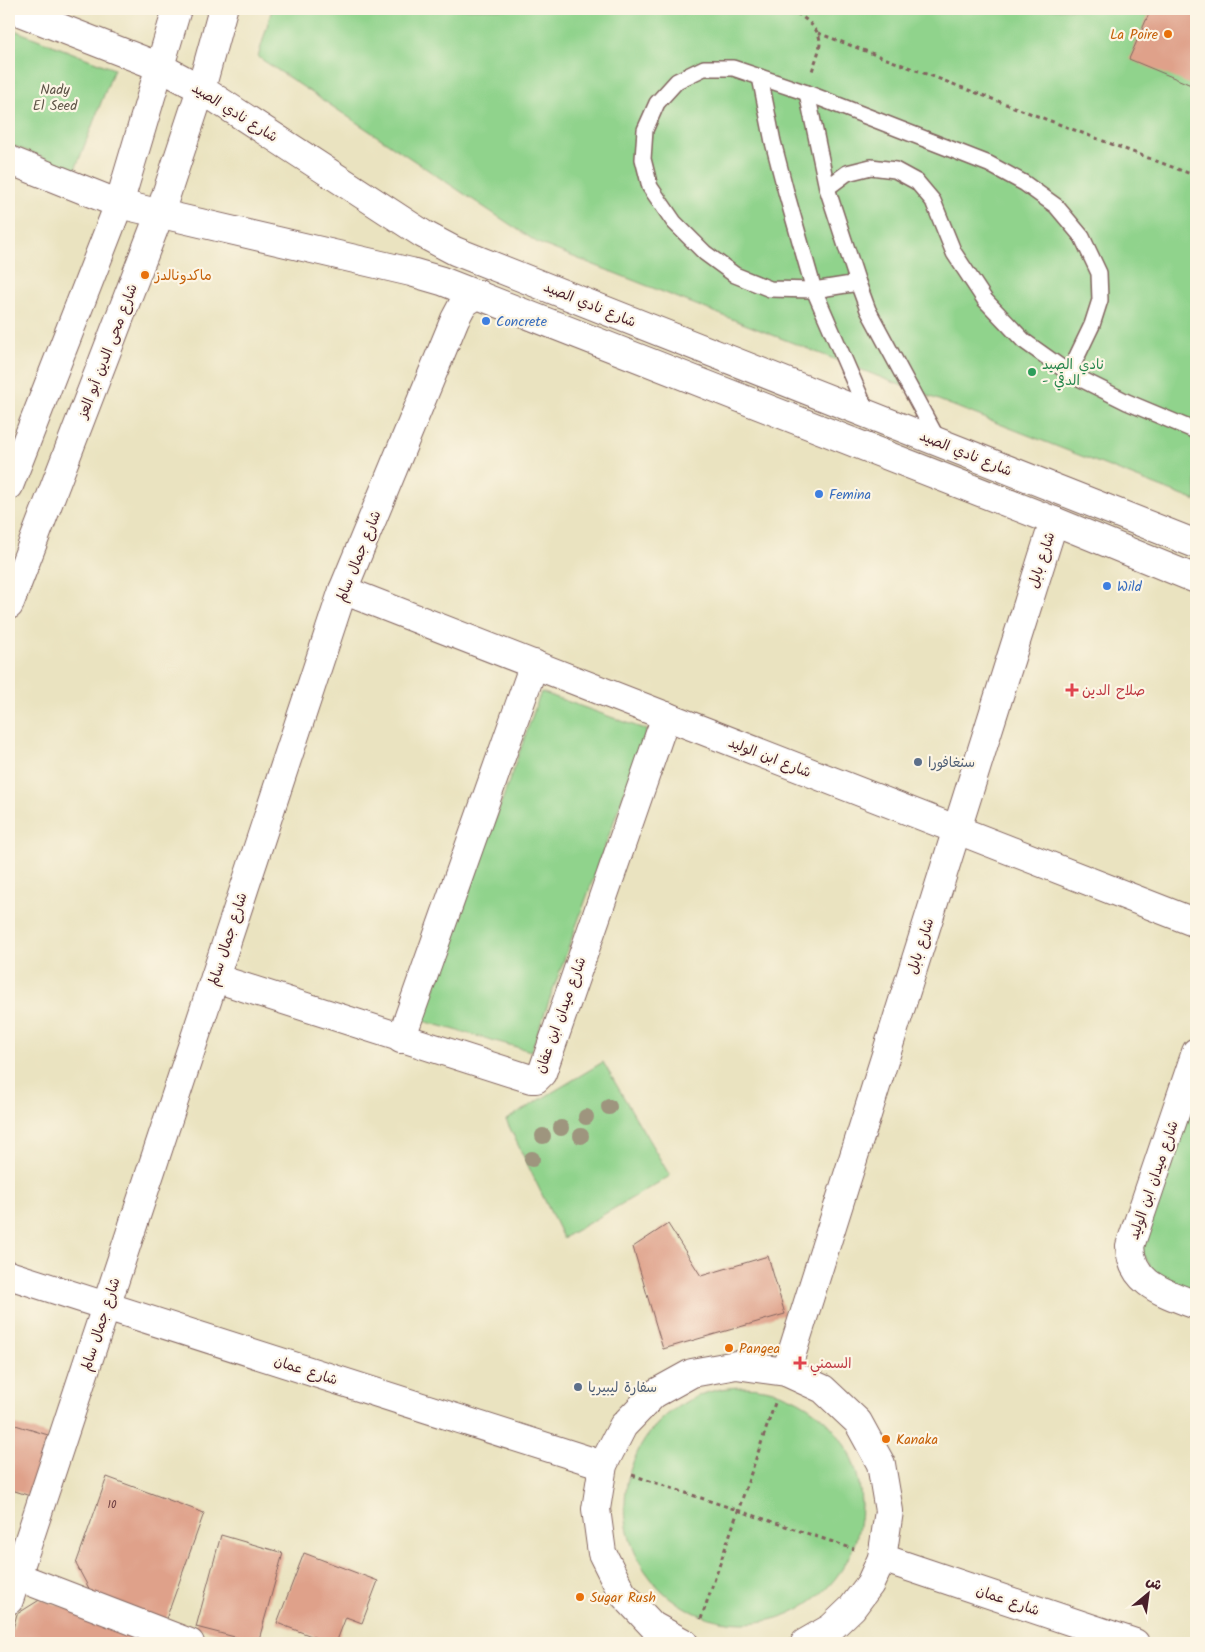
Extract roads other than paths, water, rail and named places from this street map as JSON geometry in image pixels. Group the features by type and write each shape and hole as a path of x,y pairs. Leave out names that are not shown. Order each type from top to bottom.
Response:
{"street":[{"name":"شارع نادي الصيد","path":"12,9 160,67 201,89 437,243 1196,544"},
{"path":"9,486 119,204 177,9"},
{"name":"شارع محى الدين أبو العز","path":"9,604 160,213 201,89 223,9"},
{"path":"9,160 119,204 425,276 478,294 1054,521 1196,579"},
{"name":"شارع جمال سالم","path":"12,1588 343,590 455,319 463,304 478,294"},
{"name":"شارع بابل","path":"786,1372 1054,521"},
{"name":"شارع ابن الوليد","path":"343,590 1196,923"},
{"path":"401,1039 534,664"},
{"name":"شارع ميدان ابن عفان","path":"214,978 531,1079 540,1076 666,716"},
{"name":"شارع ميدان ابن الوليد","path":"1196,1052 1130,1246 1130,1260 1136,1271 1146,1281 1161,1291 1196,1305"},
{"name":"شارع عمان","path":"9,1275 603,1465"},
{"path":"691,1634 652,1626 622,1593 602,1553 596,1509 603,1465 623,1426 654,1394 692,1373 736,1364 786,1372 823,1389 858,1422 881,1464 889,1511 882,1558 870,1584 852,1608 831,1628 805,1643"},
{"name":"شارع عمان","path":"882,1558 1135,1643"},
{"path":"12,1588 190,1643"}],"lane":[{"path":"858,283 814,290 770,289 735,275 704,252 674,222 650,187 644,159 645,130 657,102 677,81 704,68 733,68 807,93 988,164 1024,183 1056,206 1082,237 1099,273 1100,300 1092,326 1069,373"},
{"path":"760,77 773,142 814,290 868,414"},
{"path":"807,93 827,188 868,310 939,442"},
{"path":"827,188 848,173 871,167 896,170 917,182 932,201 954,253 985,300 1024,340 1069,373 1127,402 1196,431"}],"place":[{"name":"La Poire","path":"1168,34"},
{"name":"ماكدونالدز","path":"145,275"},
{"name":"Concrete","path":"486,321"},
{"name":"نادي الصيد - الدقي","path":"1032,372"},
{"name":"Femina","path":"819,494"},
{"name":"Wild","path":"1107,586"},
{"name":"صلاح الدين","path":"1072,690"},
{"name":"سنغافورا","path":"918,762"},
{"name":"Pangea","path":"729,1348"},
{"name":"السمني","path":"800,1363"},
{"name":"سفارة ليبيريا","path":"578,1387"},
{"name":"Kanaka","path":"886,1439"},
{"name":"Sugar Rush","path":"580,1597"}],"park label":[{"name":"Nady El Seed","path":"55,98"}]}
